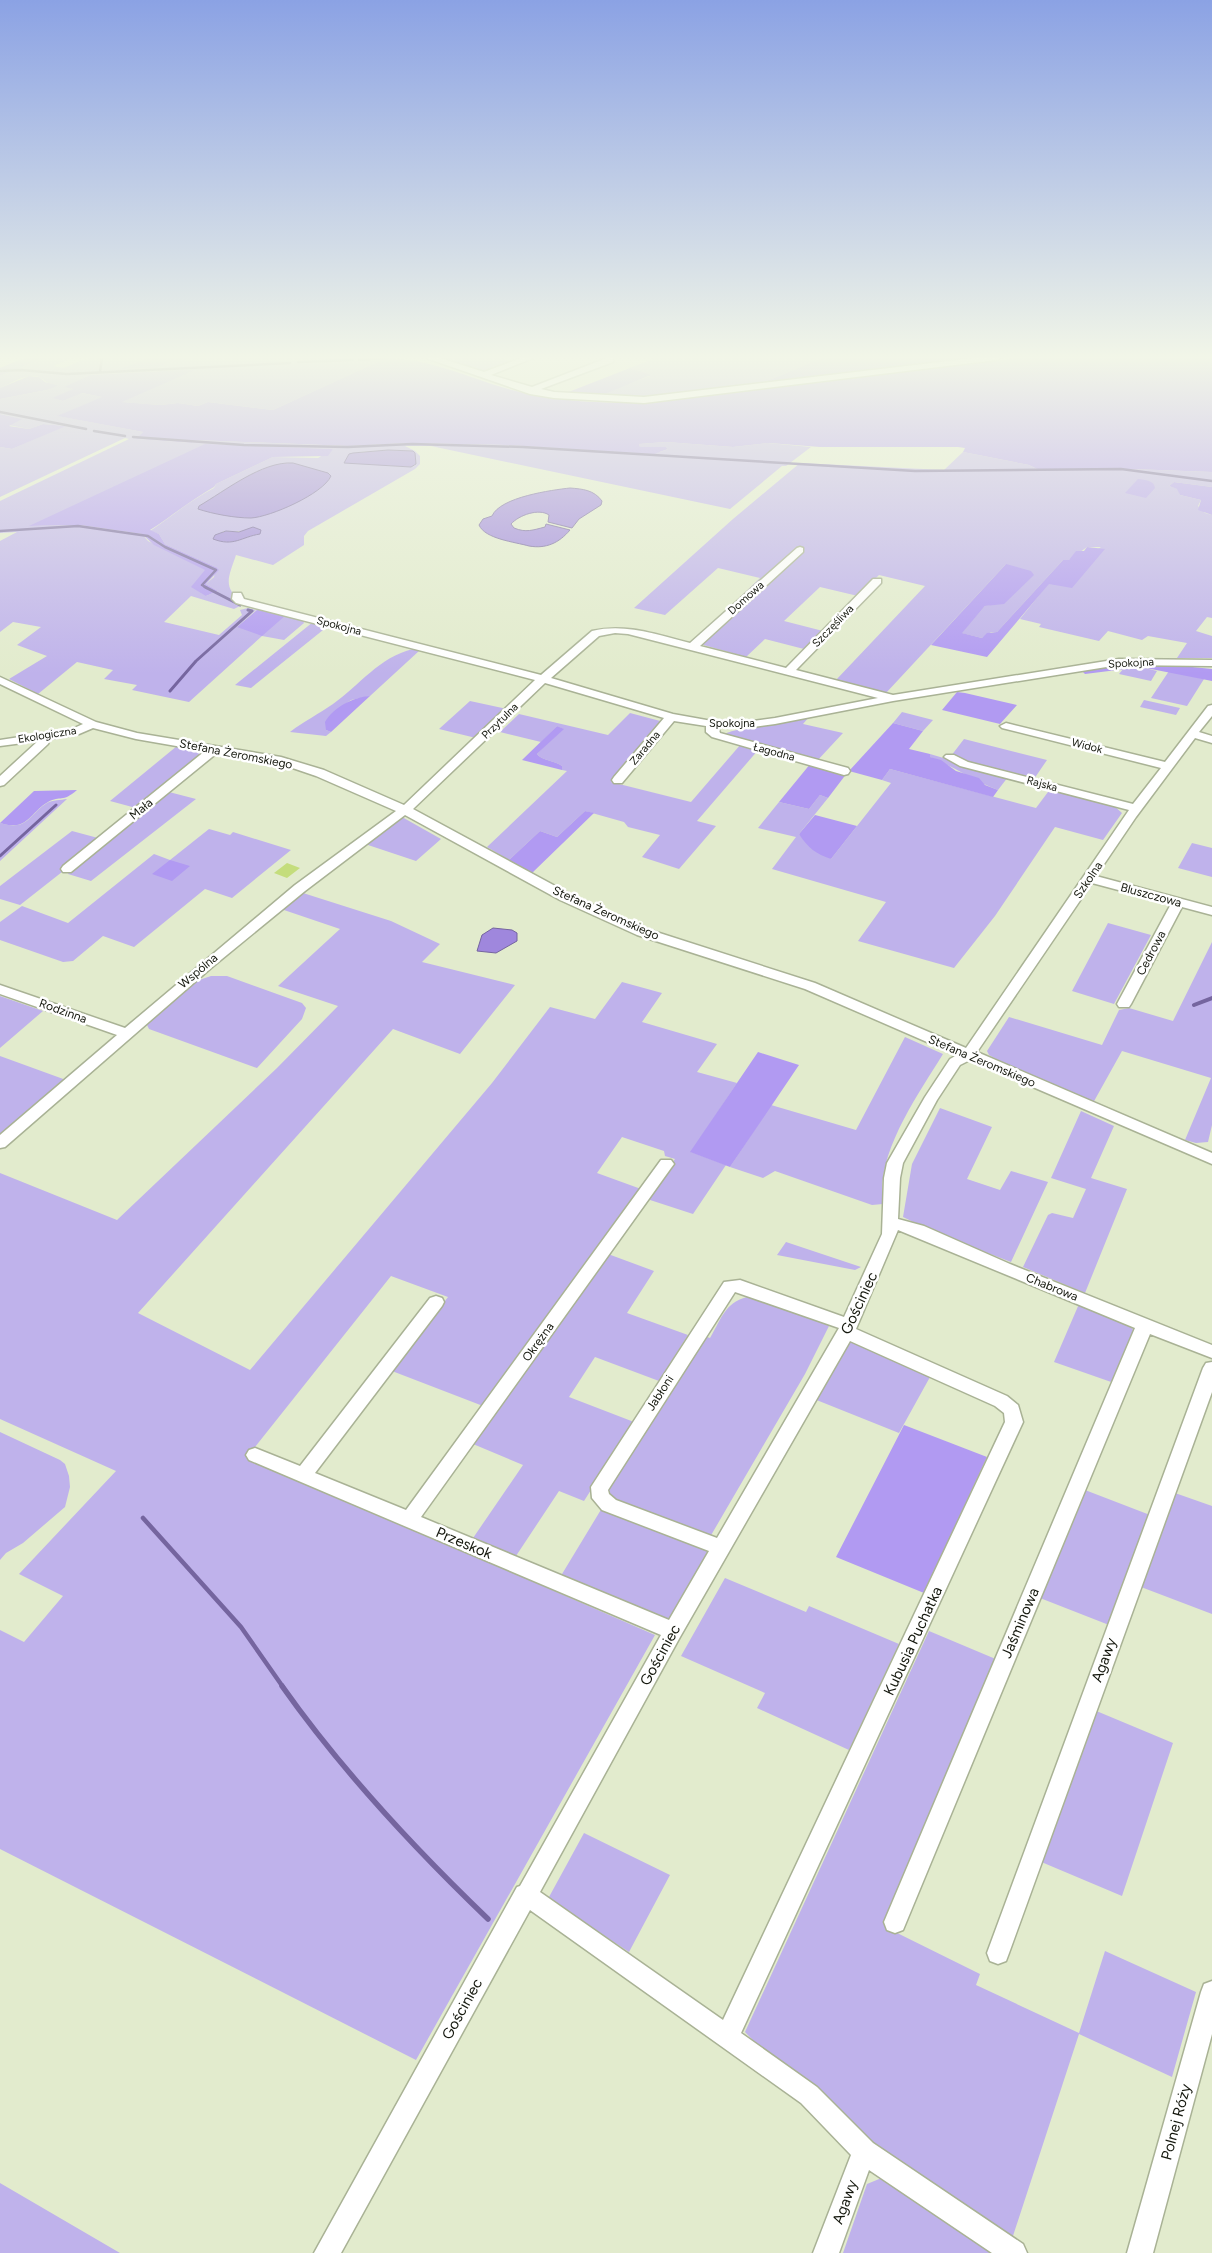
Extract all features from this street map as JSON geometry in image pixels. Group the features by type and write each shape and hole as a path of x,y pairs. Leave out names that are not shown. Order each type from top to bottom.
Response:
{"street":[{"name":"Domowa","path":"692,647 800,550"},
{"name":"Szczęśliwa","path":"789,671 877,581"},
{"name":"Spokojna","path":"237,595 237,599 240,601 543,680 672,716 712,724 753,724 775,721 893,698 1119,662 1212,663"},
{"name":"Przytulna","path":"405,810 543,680 596,634 607,630 621,630 692,647"},
{"path":"692,647 893,698"},
{"name":"Stefana Żeromskiego","path":"0,680 92,724 128,734 216,748 308,768 405,810 565,897 634,928 810,986 1212,1159"},
{"name":"Szkolna","path":"968,1055 1136,808 1212,708"},
{"name":"Zaradna","path":"618,780 672,716"},
{"name":"Ekologiczna","path":"0,743 75,732 92,724"},
{"name":"Łagodna","path":"712,724 712,732 716,735 844,771"},
{"name":"Widok","path":"1006,726 1168,766"},
{"path":"1193,734 1212,740"},
{"path":"0,782 44,742 44,736"},
{"name":"Mała","path":"66,869 216,748"},
{"name":"Rajska","path":"950,757 964,764 1136,808"},
{"name":"Wspólna","path":"0,1143 126,1033 300,888 405,810"},
{"name":"Bluszczowa","path":"1089,878 1212,911"},
{"name":"Cedrowa","path":"1124,1004 1178,902"},
{"name":"Rodzinna","path":"0,989 126,1033"},
{"name":"Gościniec","path":"327,2253 525,1894 847,1328 886,1243 892,1222 892,1178 900,1152 955,1062 968,1055"},
{"name":"Okrężna","path":"409,1520 666,1164"},
{"name":"Chabrowa","path":"892,1222 918,1230 1212,1352"},
{"name":"Jabłoni","path":"721,1548 609,1505 602,1498 600,1487 730,1286 740,1286 847,1328"},
{"path":"303,1475 436,1302"},
{"name":"Jaśminowa","path":"895,1922 1145,1325"},
{"name":"Kubusia Puchatka","path":"727,2036 1014,1422 1012,1410 1000,1401 847,1328"},
{"name":"Agawy","path":"998,1953 1212,1368"},
{"name":"Przeskok","path":"255,1455 673,1631"},
{"path":"525,1894 809,2095 864,2152 1014,2253"},
{"name":"Polnej Róży","path":"1140,2253 1212,1992"},
{"name":"Agawy","path":"826,2253 864,2152"}],"shaded area":[{"path":"0,463 72,463 0,497"},
{"path":"79,463 241,463 31,526 80,525 142,534 148,541 206,570 204,573 206,596 218,591 206,584 214,577 216,567 165,544 159,534 150,531 214,488 216,484 260,463 291,463 269,467 256,472 199,506 198,509 250,518 262,516 330,474 293,463 358,463 405,467 420,463 415,469 308,531 304,536 304,545 273,565 236,555 229,582 232,593 244,604 234,609 191,596 164,622 219,635 242,615 240,610 248,608 256,610 237,627 286,615 303,620 304,623 284,640 262,636 189,702 132,690 137,685 104,679 113,670 77,662 38,694 9,679 47,656 17,645 41,627 13,622 0,632 0,541 17,532 0,533 0,501","holes":["223,531 244,531 259,534 224,542"]},
{"path":"164,463 260,463 216,484 150,530 159,534 165,544 219,570 206,584 218,591 206,596 191,587 205,570 154,545 142,534 80,525 29,526"},
{"path":"293,463 328,473 331,476 318,490 307,497 283,509 260,517 231,516 198,509 199,506 244,478 281,464"},
{"path":"346,463 416,463 411,467"},
{"path":"512,463 790,463 782,466 730,509"},
{"path":"800,463 944,470 951,463 1020,463 1037,469 1131,469 1212,472 1212,487 1174,482 1169,486 1178,489 1180,495 1201,500 1198,506 1205,513 1212,515 1212,618 1207,617 1196,631 1212,636 1212,658 1177,658 1187,643 1148,636 1142,640 1108,631 1099,641 1039,627 1041,624 1020,619 1049,583 1101,547 1087,547 1069,560 1063,560 997,632 991,632 982,638 961,633 985,606 995,604 1006,564 886,693 836,680 925,586 879,575 858,596 820,587 784,621 823,631 804,649 765,639 746,657 693,642 760,578 718,568 665,615 634,608 733,519"},
{"path":"1020,463 1212,463 1212,472 1131,469 1037,469"},
{"path":"1138,479 1149,481 1154,485 1155,488 1146,498 1125,493"},
{"path":"1174,482 1212,487 1212,515 1198,510 1201,500 1180,495 1177,489 1169,486"},
{"path":"570,488 592,492 602,501 601,505 579,519 572,528 548,522 549,515 540,512 524,515 511,524 514,528 522,530 545,527 546,524 570,530 557,542 541,547 529,546 494,537 482,530 479,525 483,519 492,516 497,509 515,499"},
{"path":"253,527 261,530 260,534 232,542 213,539 215,535 226,531 239,532"},
{"path":"1087,547 1105,549 1072,588 1049,584 987,657 931,645 1006,564 1031,571 1034,575 1004,604 985,606 962,633 982,638 987,633 997,632 1063,560 1069,560 1076,551 1084,551"},
{"path":"258,609 286,615 262,636 237,627"},
{"path":"313,622 328,626 251,688 235,685"},
{"path":"413,649 419,651 370,696 351,700 334,712 326,730 331,732 326,736 290,732 343,697 370,672 390,658"},
{"path":"1153,663 1212,669 1212,681 1141,667 1085,674 1081,670"},
{"path":"1141,667 1157,671 1151,681 1119,674 1124,668"},
{"path":"1169,671 1204,679 1187,706 1151,698"},
{"path":"957,692 1017,705 1000,724 942,710"},
{"path":"370,696 331,732 326,730 325,722 339,707 351,701"},
{"path":"1144,700 1180,708 1176,715 1140,707"},
{"path":"470,701 507,709 476,738 439,729"},
{"path":"902,712 933,720 923,731 893,723"},
{"path":"630,713 664,722 611,782 691,802 741,744 759,749 697,821 716,826 679,869 642,857 660,835 628,827 624,822 585,811 557,837 540,831 509,860 487,847 567,771 562,770 562,766 559,764 542,758 537,754 563,729 557,726 541,742 500,732 519,714 608,735"},
{"path":"809,717 803,724 843,733 816,762 725,734 751,727"},
{"path":"893,723 923,731 909,749 930,754 930,757 941,760 956,771 979,778 985,785 998,790 993,797 890,769 882,780 849,771"},
{"path":"557,726 564,729 537,754 562,766 562,770 522,760"},
{"path":"964,739 1047,760 1034,779 951,756"},
{"path":"177,746 209,751 136,808 110,801"},
{"path":"930,754 1008,777 998,790 930,757"},
{"path":"811,763 847,773 828,798 820,795 809,809 779,802"},
{"path":"890,769 1036,808 1051,788 1112,804 1122,813 1103,840 1055,827 995,916 954,968 858,941 886,902 772,869 796,837 758,828 779,802 809,809 820,795 828,798 799,834 831,859 891,783 882,780"},
{"path":"77,790 65,798 48,802 22,823 9,825 0,823 34,791"},
{"path":"169,792 196,799 91,881 68,874 70,870"},
{"path":"67,799 0,861 0,823 9,825 22,824 47,803"},
{"path":"585,811 594,813 532,873 509,860 540,831 557,837"},
{"path":"815,815 857,826 831,859 813,850 799,834"},
{"path":"402,817 441,839 416,861 365,844"},
{"path":"209,829 230,835 233,832 291,850 232,898 205,889 134,947 103,936 73,961 63,962 0,940 0,922 22,906 68,923 154,854 170,860"},
{"path":"72,831 98,838 62,868 62,872 20,905 0,899 0,886"},
{"path":"1192,843 1212,848 1212,877 1178,868"},
{"path":"170,860 190,866 172,881 152,874"},
{"path":"303,893 391,921 440,944 422,962 515,985 460,1054 393,1029 138,1313 250,1370 492,1083 550,1007 595,1019 622,982 662,993 642,1022 717,1044 697,1072 737,1083 691,1152 726,1165 693,1214 647,1199 675,1159 665,1156 664,1151 622,1137 597,1173 641,1189 483,1406 392,1371 448,1297 391,1276 247,1457 655,1635 416,2060 0,1849 0,1630 24,1642 63,1596 19,1574 116,1471 0,1419 0,1173 117,1220 277,1068 338,1006 278,986 340,929 281,909"},
{"path":"1108,923 1151,935 1114,1004 1072,991"},
{"path":"493,928 512,930 517,933 517,941 496,953 477,951 482,935"},
{"path":"1212,942 1212,1125 1208,1142 1196,1143 1185,1140 1211,1078 1122,1051 1093,1103 998,1062 987,1051 1009,1017 1102,1045 1119,1010 1129,1008 1173,1021"},
{"path":"211,976 227,976 302,1003 306,1008 302,1019 257,1068 149,1029 147,1025 193,982"},
{"path":"0,996 43,1011 0,1048"},
{"path":"905,1037 943,1054 911,1106 892,1145 885,1165 882,1185 883,1204 872,1205 775,1171 763,1178 730,1167 771,1105 856,1130"},
{"path":"758,1052 799,1065 730,1167 690,1152"},
{"path":"0,1056 66,1080 0,1137"},
{"path":"940,1108 992,1127 967,1179 1000,1190 1011,1171 1048,1182 1011,1262 938,1234 903,1217 912,1164"},
{"path":"1081,1111 1114,1126 1091,1178 1127,1189 1085,1293 1023,1267 1048,1215 1052,1213 1073,1218 1086,1189 1051,1178"},
{"path":"786,1242 861,1267 855,1270 777,1255"},
{"path":"608,1254 654,1271 627,1313 688,1335 659,1381 595,1357 569,1397 634,1422 584,1501 559,1491 514,1559 471,1541 523,1465 473,1444"},
{"path":"752,1296 817,1318 829,1326 805,1374 710,1537 608,1497 607,1489 704,1336 710,1338 730,1306 743,1298"},
{"path":"1079,1304 1128,1324 1135,1332 1114,1383 1054,1362"},
{"path":"848,1340 930,1377 899,1433 814,1399"},
{"path":"904,1425 987,1457 924,1593 836,1557"},
{"path":"0,1432 60,1460 65,1464 70,1487 65,1507 23,1543 6,1553 0,1560"},
{"path":"1085,1490 1150,1515 1109,1625 1040,1598"},
{"path":"1175,1493 1212,1506 1212,1614 1141,1587"},
{"path":"602,1508 710,1552 674,1617 665,1621 559,1579"},
{"path":"725,1578 806,1612 809,1606 899,1644 849,1750 757,1708 765,1693 681,1656"},
{"path":"929,1631 998,1660 885,1927 980,1974 976,1985 1079,2033 1105,1951 1196,1992 1172,2077 1079,2034 1011,2242 875,2149 771,2059 745,2032"},
{"path":"1094,1710 1173,1743 1122,1896 1039,1861"},
{"path":"584,1833 670,1875 629,1952 551,1901 549,1897"},
{"path":"884,2177 993,2253 843,2253 867,2184"},
{"path":"0,2183 120,2253 0,2253"}],"building":[{"path":"287,863 300,868 287,878 274,873"}],"waterway":[{"path":"787,463 915,471 1121,469 1212,481"},
{"path":"0,531 78,526 148,536 165,547 216,570 202,585 207,588"},
{"path":"205,587 240,605"},
{"path":"170,691 196,661 252,611 248,610"},
{"path":"0,856 56,805"},
{"path":"1194,1005 1212,998"},
{"path":"143,1518 241,1627 283,1687"},
{"path":"282,1686 329,1748 379,1807 488,1919"}]}
